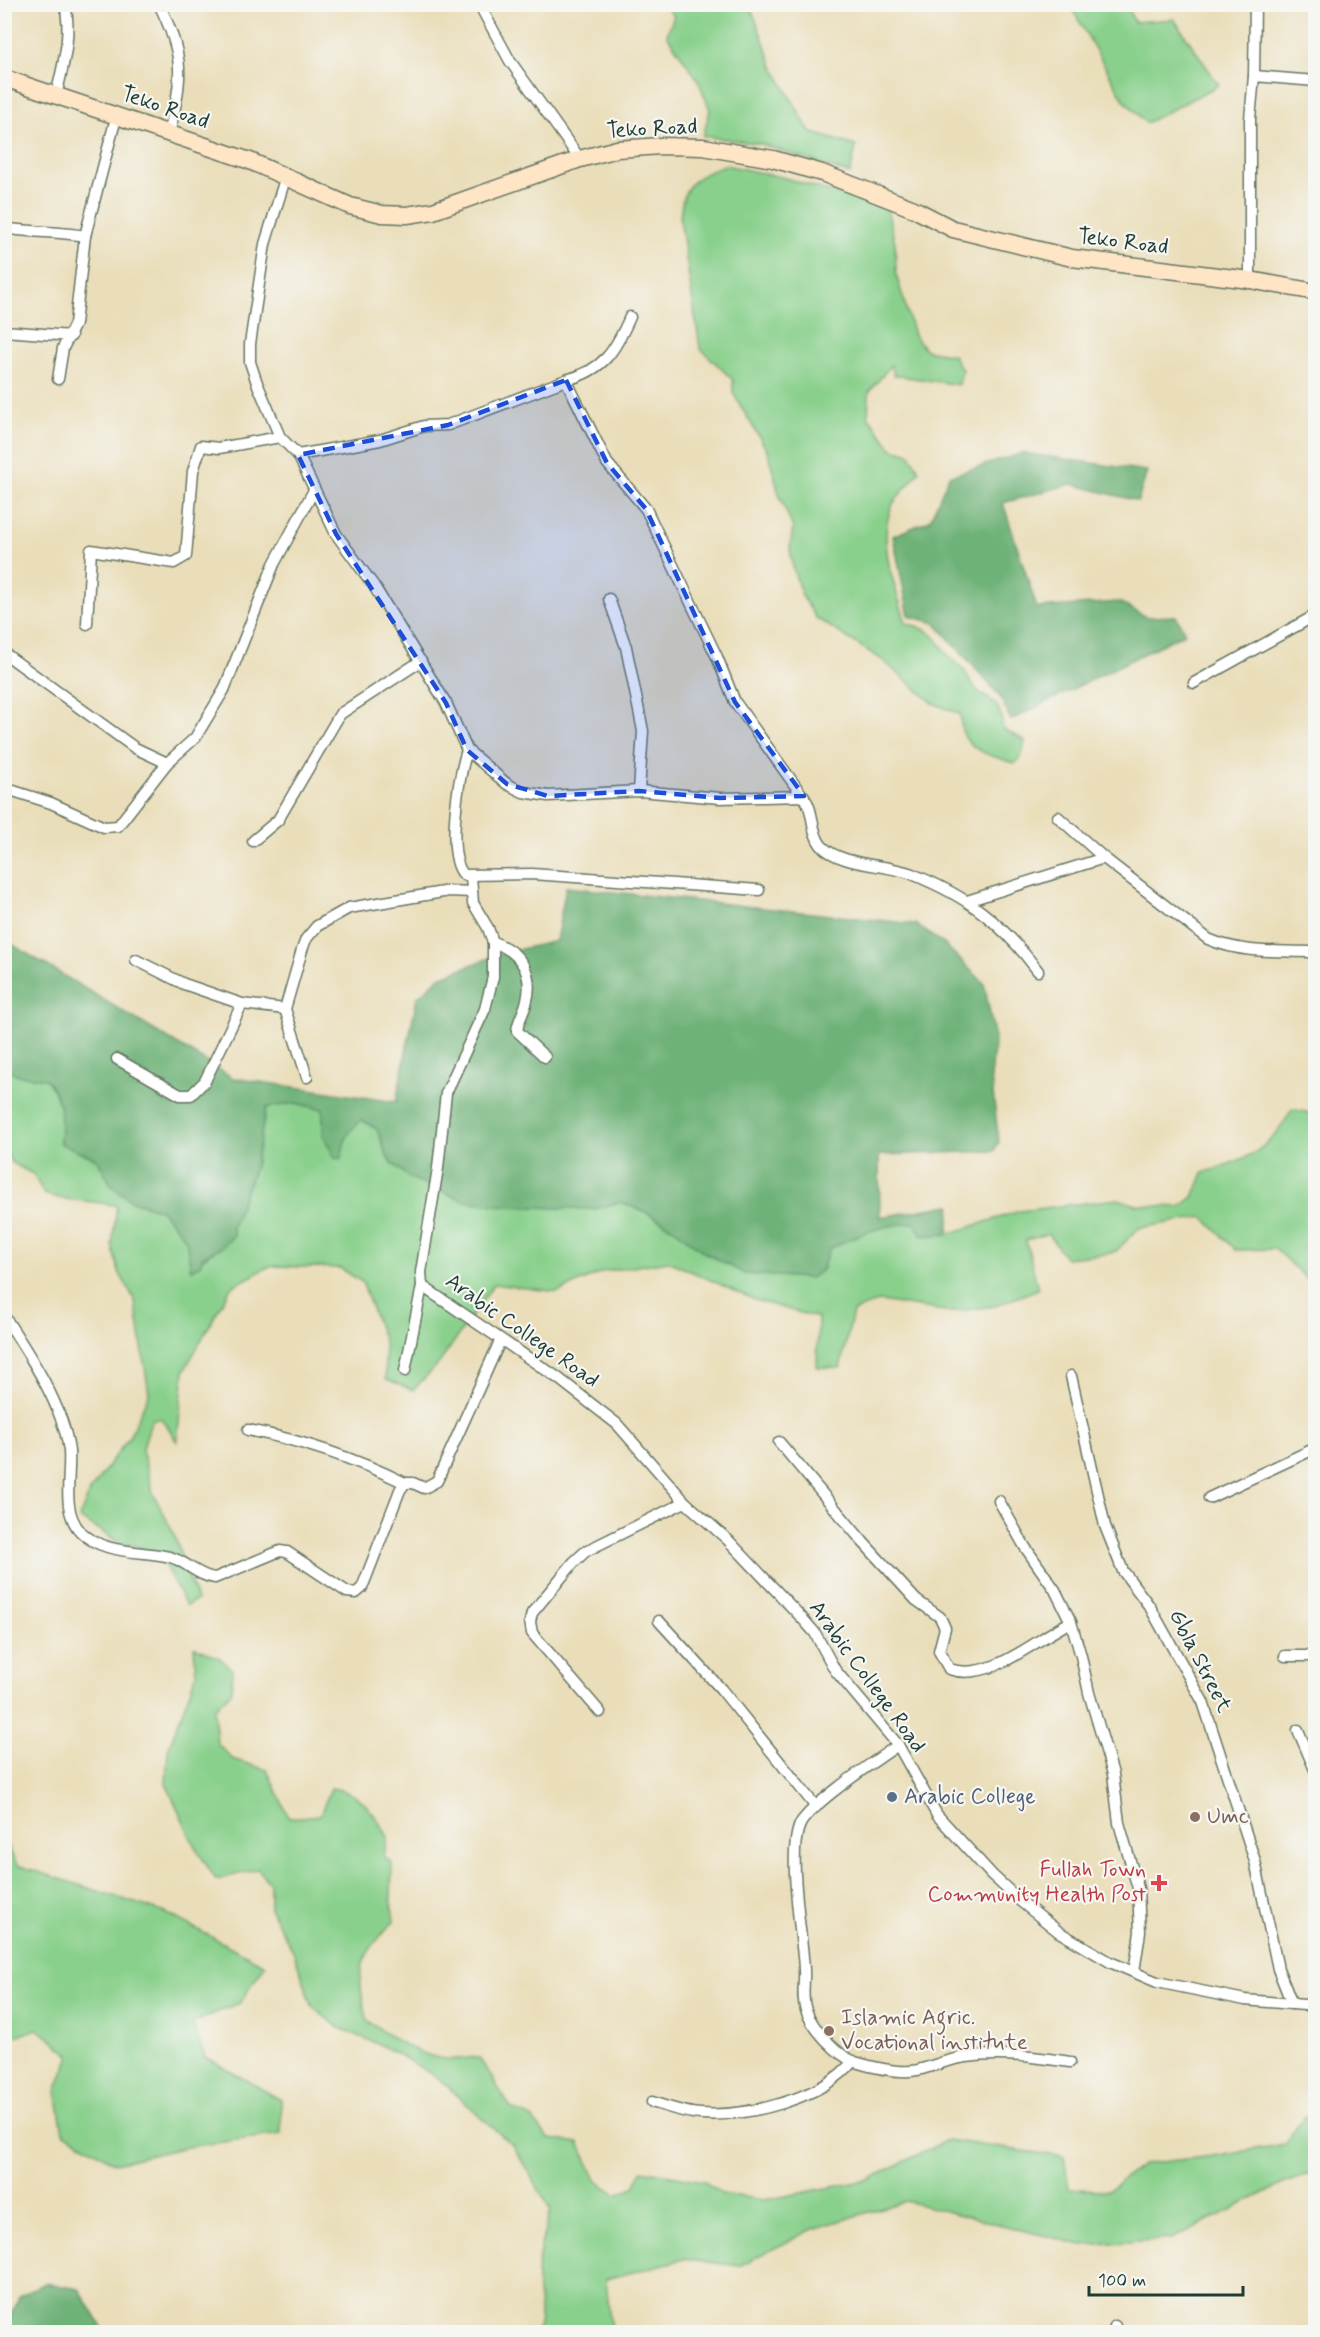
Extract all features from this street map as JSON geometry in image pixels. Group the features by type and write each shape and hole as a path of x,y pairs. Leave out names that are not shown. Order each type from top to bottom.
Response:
{"street":[{"path":"56,96 68,42 69,25 65,4"},
{"path":"159,4 171,29 180,57 177,100 169,133"},
{"path":"479,4 510,61 580,159"},
{"path":"1250,280 1250,119 1254,76 1255,4"},
{"path":"1254,76 1316,81"},
{"name":"Teko Road","path":"4,78 117,114 250,162 350,206 382,214 407,215 433,211 580,159 617,149 703,147 773,159 822,173 914,208 953,229 1037,250 1072,258 1250,280 1316,292"},
{"path":"58,379 63,348 75,324 85,236 117,114"},
{"path":"285,179 265,244 250,344 250,362 256,383 280,437 298,454 336,534 374,586 421,661 446,703 467,750 507,784 523,792 548,796 639,791 681,792 720,798 804,796"},
{"path":"4,228 30,232 50,230 85,236"},
{"path":"298,454 380,440 424,426 448,425 566,380 585,375 616,348 630,317"},
{"path":"4,331 70,336"},
{"path":"566,380 607,463 646,509 717,657 735,702 812,810 816,838 831,853 913,874 967,901 995,920 1038,971"},
{"path":"87,624 91,550 174,563 180,561 186,556 193,471 201,446 219,448 280,437"},
{"path":"4,788 51,803 104,827 118,826 124,821 167,762 195,738 224,690 274,564 314,490"},
{"path":"609,599 626,647 643,731 639,791"},
{"path":"1194,684 1316,615"},
{"path":"4,653 135,748 167,762"},
{"path":"253,841 278,820 340,714 421,661"},
{"path":"467,750 462,768 454,828 455,854 459,870 464,875 532,874 759,890"},
{"path":"1058,818 1104,858 1208,939 1223,945 1263,952 1316,952"},
{"path":"967,901 1104,858"},
{"path":"405,1371 422,1286 446,1093 485,1010 493,977 492,942 488,928 472,903 471,876"},
{"path":"307,1077 285,1009 306,939 328,918 349,908 449,891 471,892"},
{"path":"492,942 507,947 522,961 529,979 526,1003 517,1031 545,1057"},
{"path":"136,960 184,984 242,1004 285,1009"},
{"path":"117,1059 180,1095 191,1095 205,1081 242,1004"},
{"name":"Arabic College Road","path":"422,1286 558,1378 617,1424 685,1502 728,1540 815,1633 835,1670 898,1745 937,1815 992,1875 1059,1932 1110,1962 1158,1982 1212,1994 1316,2006"},
{"path":"4,1316 51,1397 62,1425 69,1451 70,1514 80,1530 99,1544 122,1551 173,1558 205,1577 215,1578 280,1551 287,1552 346,1592 356,1593 363,1588 400,1490 405,1483"},
{"path":"248,1430 296,1440 361,1461 405,1483 424,1488 437,1481 501,1341"},
{"name":"Gbla Street","path":"1071,1376 1092,1480 1105,1526 1123,1571 1150,1607 1203,1702 1255,1861 1278,1969 1292,2004"},
{"path":"779,1442 916,1600 940,1617 945,1628 939,1651 949,1669 964,1674 986,1668 1071,1622"},
{"path":"1209,1498 1316,1448"},
{"path":"999,1501 1025,1547 1055,1590 1071,1622 1113,1774 1126,1853 1138,1888 1140,1932 1134,1972"},
{"path":"600,1712 532,1633 530,1623 532,1613 574,1562 586,1551 685,1502"},
{"path":"659,1621 721,1689 816,1808"},
{"path":"1285,1656 1316,1656"},
{"path":"1298,1730 1316,1772"},
{"path":"898,1745 816,1808 802,1822 796,1850 804,2007 810,2021 853,2061 905,2071 982,2055 1031,2056 1070,2062"},
{"path":"652,2102 684,2112 704,2114 766,2108 814,2091 846,2070 853,2061"}],"highlighted area":[{"path":"566,380 607,463 646,509 735,702 804,796 720,798 639,791 548,796 507,784 467,750 446,703 336,534 298,455 448,425"}],"green space":[{"path":"664,5 750,5 773,66 810,132 856,146 850,174 761,144 703,136 710,110 698,80 667,35 674,16"},
{"path":"1070,5 1127,5 1134,22 1174,19 1219,85 1146,123 1124,100"},
{"path":"725,165 785,178 887,209 895,243 896,274 914,335 926,350 953,355 962,370 959,385 894,375 891,365 869,392 868,416 892,449 910,454 919,471 895,501 887,522 887,552 893,581 906,623 926,630 934,636 946,653 963,669 973,686 996,705 1003,729 1025,741 1022,754 1015,763 978,750 963,733 960,714 933,703 881,659 816,618 802,596 790,549 793,528 779,494 768,452 733,393 733,380 700,348 680,219 681,207 692,183"},
{"path":"1023,453 1147,471 1138,501 1071,484 1003,503 1037,608 1119,602 1146,617 1176,616 1185,633 1011,720 999,695 935,623 909,616 893,536 930,520 949,476"},
{"path":"566,887 915,924 944,944 984,983 995,1039 991,1077 999,1142 994,1151 879,1155 880,1217 951,1205 948,1234 922,1236 915,1223 881,1228 829,1249 822,1270 810,1278 745,1274 704,1252 673,1228 644,1211 620,1202 594,1209 506,1206 465,1201 408,1177 388,1159 377,1129 362,1120 347,1137 342,1159 335,1158 323,1135 323,1109 295,1103 266,1108 255,1167 232,1227 234,1235 222,1247 202,1257 201,1264 191,1270 186,1239 161,1210 132,1201 112,1186 97,1159 60,1143 60,1109 56,1094 46,1079 18,1075 5,1068 10,1047 9,1016 5,1011 5,940 233,1078 396,1102 417,998 440,977 500,954 556,941"},
{"path":"5,1011 9,1016 10,1047 5,1067"},
{"path":"5,1067 18,1075 46,1079 56,1094 60,1109 60,1143 97,1159 112,1186 132,1201 161,1210 186,1239 191,1270 234,1235 232,1227 255,1167 266,1108 295,1103 323,1109 323,1135 342,1147 352,1127 362,1120 377,1129 388,1159 464,1201 506,1206 594,1209 620,1202 644,1211 673,1228 704,1252 745,1274 810,1278 822,1270 828,1249 859,1234 893,1224 916,1223 948,1234 1020,1211 1118,1199 1137,1205 1180,1207 1193,1197 1203,1173 1245,1158 1265,1145 1283,1124 1292,1109 1315,1114 1315,1291 1310,1282 1275,1249 1236,1250 1203,1217 1139,1228 1116,1251 1107,1254 1066,1258 1048,1234 1026,1240 1038,1289 995,1306 951,1312 880,1301 853,1312 840,1368 817,1367 818,1318 755,1300 668,1261 602,1272 558,1292 494,1284 440,1362 413,1390 386,1379 384,1341 362,1282 340,1268 270,1266 231,1287 184,1371 177,1442 163,1419 152,1419 142,1450 153,1493 173,1532 197,1600 186,1605 158,1553 117,1541 79,1518 90,1491 129,1437 149,1394 135,1301 119,1272 112,1245 117,1206 62,1199 44,1194 33,1174 12,1163 5,1151"},
{"path":"194,1647 220,1658 233,1671 231,1692 214,1709 217,1743 232,1759 267,1770 289,1818 320,1815 331,1788 359,1798 372,1812 388,1837 384,1857 392,1863 391,1898 394,1921 372,1947 362,1967 361,1990 368,2022 405,2045 425,2054 450,2059 479,2058 511,2108 532,2118 549,2139 579,2143 596,2180 616,2194 634,2187 642,2170 704,2181 721,2194 765,2200 868,2180 947,2140 1064,2157 1069,2189 1109,2190 1143,2164 1213,2156 1285,2144 1304,2117 1315,2114 1315,2172 1283,2184 1171,2239 1082,2245 905,2201 813,2229 739,2266 684,2259 606,2279 611,2332 536,2332 540,2319 537,2283 539,2259 551,2210 513,2146 437,2077 385,2047 340,2028 313,2008 294,1953 270,1909 270,1884 258,1869 216,1880 194,1845 166,1783 168,1750 196,1675"},
{"path":"5,1841 17,1865 166,1913 265,1965 240,2003 192,2023 205,2057 281,2100 281,2134 187,2147 115,2163 63,2132 56,2091 70,2055 38,2029 6,2039 5,2042"},
{"path":"45,2283 79,2289 105,2332 5,2332 19,2297"},
{"path":"414,2324 446,2332 335,2332"}],"place":[{"name":"Arabic College","path":"892,1797"},
{"name":"Umc","path":"1195,1817"},
{"name":"Fullah Town Community Health Post","path":"1159,1883"},
{"name":"Islamic Agric. Vocational institute","path":"829,2031"}]}
